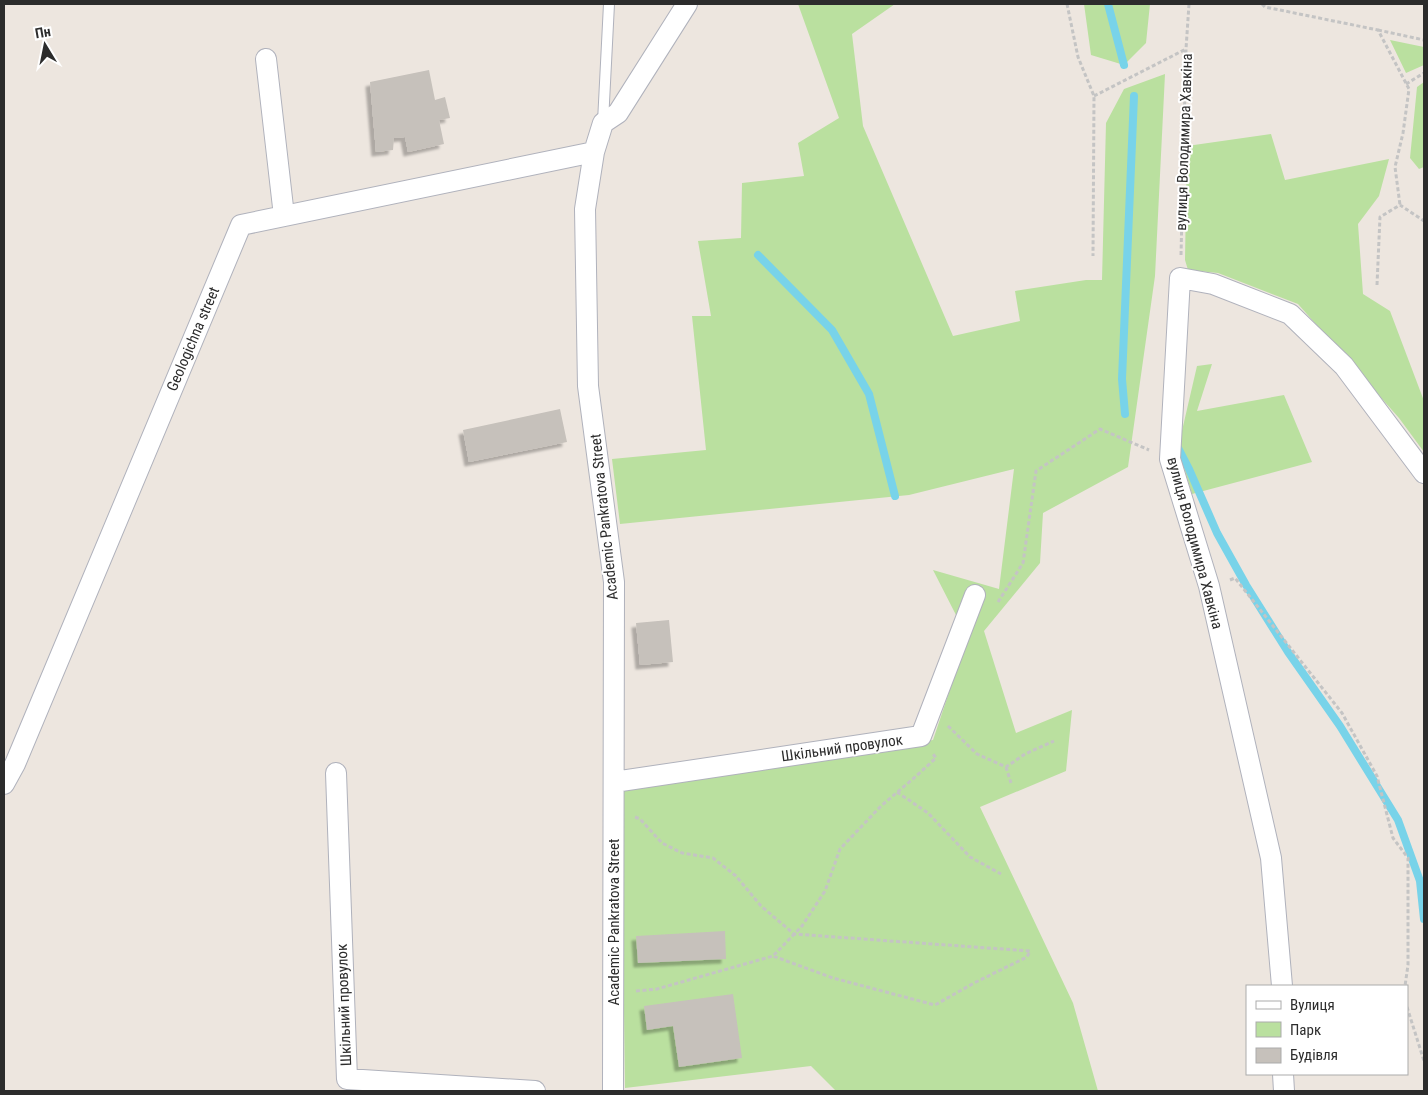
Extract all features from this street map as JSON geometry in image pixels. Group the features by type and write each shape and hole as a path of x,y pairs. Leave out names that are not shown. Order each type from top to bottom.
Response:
{"street":[{"path":"603,123 618,113 687,4"},
{"path":"266,59 284,216"},
{"name":"Academic Pankratova Street","path":"603,123 594,152 585,209 588,386 614,582 614,1091"},
{"name":"Geologichna street","path":"4,784 19,754 240,225 594,152"},
{"path":"1180,278 1213,284 1290,314 1344,366 1424,472"},
{"name":"вулиця Володимира Хавкіна","path":"1180,278 1170,459 1209,586 1271,858 1282,985"},
{"name":"Шкільний провулок","path":"614,782 921,736 975,594"},
{"name":"Шкільний провулок","path":"336,773 347,1079 535,1091"},
{"path":"1283,1075 1284,1091"}],"lane":[{"path":"603,123 609,4"}],"path":[{"path":"1067,4 1078,57 1094,96 1093,256"},
{"name":"вулиця Володимира Хавкіна","path":"1180,278 1186,49 1189,4"},
{"path":"1262,4 1266,7 1424,40"},
{"path":"1378,30 1409,89 1403,133 1395,167 1400,205 1424,221"},
{"path":"1094,96 1186,49"},
{"path":"1406,84 1424,73"},
{"path":"1377,284 1380,217 1400,205"},
{"path":"975,594 994,608 1023,563 1036,471 1100,429 1170,459"},
{"path":"1209,586 1235,578 1342,713 1377,776 1393,838 1408,858 1408,965 1405,985"},
{"path":"931,710 977,754 1006,767 1011,784"},
{"path":"613,993 657,989 773,956 802,926 825,891 840,849 881,806 936,758 921,736"},
{"path":"1006,767 1025,754 1054,741"},
{"path":"897,792 928,814 970,856 1001,874"},
{"path":"614,811 640,819 662,842 682,854 713,858 736,876 761,906 794,934 1030,951 1027,957 935,1005 834,978 773,956"},
{"path":"1408,1010 1424,1061"}],"green space":[{"path":"798,4 895,4 852,34 863,126 953,336 1020,321 1015,291 1086,280 1102,280 1106,123 1124,89 1165,74 1155,276 1128,467 1043,513 1040,563 984,631 1016,733 1072,710 1066,771 980,807 1073,1003 1098,1091 836,1091 811,1066 625,1088 621,787 933,740 971,627 956,615 933,570 999,589 1014,469 909,495 620,524 612,459 706,450 692,316 711,316 698,241 741,238 742,183 804,176 798,143 839,118"},
{"path":"1084,4 1150,4 1146,43 1124,65 1091,55"},
{"path":"1390,40 1424,47 1424,65 1406,73"},
{"path":"1424,82 1424,167 1419,169 1410,158 1417,87"},
{"path":"1271,134 1285,180 1389,159 1379,196 1358,224 1363,294 1390,311 1424,401 1424,452 1399,418 1298,304 1218,273 1188,270 1185,260 1187,146"},
{"path":"1212,364 1197,411 1284,395 1312,462 1192,494 1178,448 1197,366"}],"building":[{"path":"429,70 435,100 445,97 450,118 439,120 444,144 408,152 405,137 394,138 393,150 376,152 370,82"},
{"path":"560,409 567,442 469,462 463,430"},
{"path":"669,620 673,662 640,665 636,623"},
{"path":"725,931 726,959 638,963 636,936"},
{"path":"733,994 742,1058 679,1067 673,1026 647,1030 644,1006"}],"waterway":[{"path":"1108,4 1124,65"},
{"path":"1125,414 1122,379 1134,96"},
{"path":"758,255 832,330 869,394 895,496"},
{"path":"1176,444 1217,533 1246,585 1288,652 1340,726 1398,820 1420,881 1424,919"}]}
